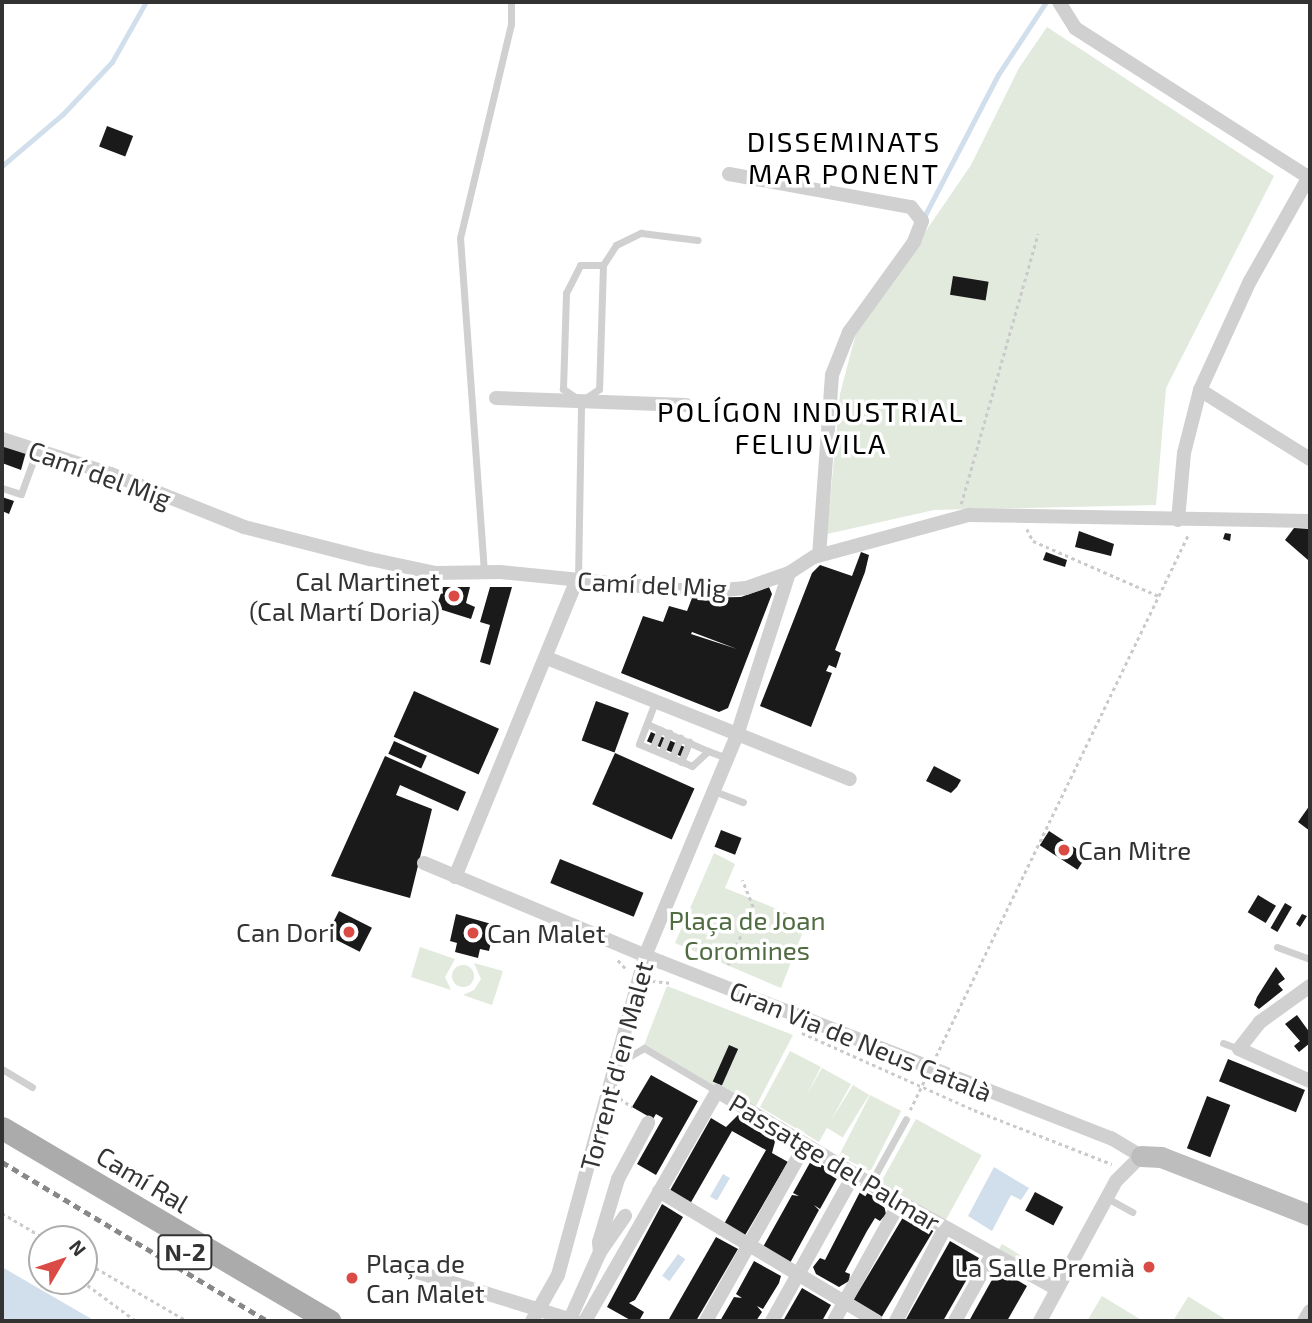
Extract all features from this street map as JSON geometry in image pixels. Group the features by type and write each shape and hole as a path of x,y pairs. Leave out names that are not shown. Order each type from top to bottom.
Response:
{"main road":[{"name":"Camí Ral","path":"2,1128 329,1321"},
{"name":"Camí Ral","path":"2,1143 304,1321"}],"street":[{"path":"1059,2 1075,28 1310,177 1250,281 1199,390 1184,453 1178,520"},
{"path":"729,174 911,206 922,221 914,242 849,332 832,375 819,555"},
{"path":"1199,390 1310,459"},
{"path":"496,398 686,405"},
{"name":"Camí del Mig","path":"2,439 111,474 244,527 435,573 484,572 700,592 746,588 789,573 819,555 956,519 1021,517 1310,521"},
{"name":"Torrent d'en Malet","path":"536,1315 558,1275 645,956 737,735 789,573"},
{"path":"455,877 578,580"},
{"path":"547,658 850,779"},
{"name":"Gran Via de Neus Català","path":"424,863 645,956 1111,1138 1142,1156"},
{"path":"1310,986 1260,1022 1238,1049 1310,1081"},
{"path":"585,1321 717,1091"},
{"name":"Passatge del Palmar","path":"717,1091 945,1228 1055,1288"},
{"path":"600,1252 599,1242 618,1179 648,1123"},
{"path":"706,1321 751,1248 805,1145"},
{"path":"1040,1321 1055,1288 1121,1169 1142,1156 1161,1157 1310,1215"},
{"path":"772,1321 799,1277 853,1174"},
{"path":"659,1191 876,1321"},
{"path":"834,1321 901,1202"},
{"path":"401,1267 536,1315 572,1320 600,1252 625,1216"},
{"path":"896,1321 945,1228"},
{"path":"955,1321 992,1255"},
{"path":"1304,1321 1310,1311"}],"lane":[{"path":"484,572 460,238 511,24 511,2"},
{"path":"582,401 598,389 603,265 616,245 641,233 698,240"},
{"path":"582,401 563,389 566,293 580,265 603,265"},
{"path":"578,580 582,401"},
{"path":"2,488 21,494 37,450"},
{"path":"655,702 639,744 692,766 708,751"},
{"path":"647,724 727,758"},
{"path":"652,749 660,730"},
{"path":"661,753 668,733"},
{"path":"672,758 680,738"},
{"path":"681,762 689,742"},
{"path":"714,791 743,802"},
{"path":"1277,947 1310,958"},
{"path":"1223,1043 1238,1049"},
{"name":"Passatge del Palmar","path":"617,1064 644,1048 717,1091"},
{"path":"2,1069 32,1087"},
{"path":"870,1184 906,1119"},
{"path":"1107,1198 1132,1212"}],"path":[{"path":"956,519 1038,234"},
{"path":"1021,517 1033,541 1159,596"},
{"path":"906,1119 1195,520"},
{"path":"728,965 753,907 742,880"},
{"path":"614,958 632,974"},
{"path":"648,979 684,987"},
{"name":"Gran Via de Neus Català","path":"793,1029 921,1087 1121,1169"},
{"path":"622,1099 632,1107"},
{"path":"2,1213 28,1228"},
{"path":"98,1269 187,1321"},
{"path":"98,1293 136,1321"}],"green space":[{"path":"1047,27 1274,176 1166,388 1156,505 934,510 827,534 840,394 856,333 971,165 1019,68"},
{"name":"Plaça de Joan Coromines","path":"714,853 735,864 725,888 807,921 781,988 675,943"},
{"path":"420,947 455,959 445,977 451,990 411,977"},
{"path":"474,963 503,971 492,1005 463,995 474,990 481,979"},
{"path":"459,965 467,965 474,972 474,980 467,987 459,987 452,980 452,972"},
{"path":"667,986 793,1035 754,1110 644,1045"},
{"path":"790,1051 821,1067 806,1096 822,1068 851,1084 819,1142 760,1107"},
{"path":"853,1085 869,1095 843,1137 827,1127"},
{"path":"870,1095 901,1111 870,1171 839,1156"},
{"path":"916,1119 982,1155 946,1220 880,1184"},
{"path":"1002,1244 1042,1268 1036,1279 995,1255"},
{"path":"1102,1296 1143,1321 1087,1321"},
{"path":"1189,1297 1228,1321 1173,1321"}],"water":[{"path":"994,1167 1029,1188 1021,1200 1011,1195 992,1231 968,1216"},
{"path":"723,1174 730,1178 717,1201 710,1197"},
{"path":"678,1254 685,1259 669,1281 662,1276"},
{"path":"2,1267 28,1282 28,1295 50,1295 95,1321 2,1321"}],"building":[{"path":"107,126 133,136 125,157 99,147"},
{"path":"953,276 989,282 986,300 950,295"},
{"path":"2,444 26,452 21,470 2,463"},
{"path":"2,497 14,501 9,514 2,511"},
{"path":"1294,528 1310,529 1308,560 1285,540"},
{"path":"1079,531 1114,544 1111,556 1075,547"},
{"path":"1225,533 1231,534 1230,541 1223,539"},
{"path":"861,552 869,555 865,572 835,650 841,653 836,668 829,665 826,671 832,673 811,727 760,706 812,573 820,565 852,576"},
{"path":"1046,552 1067,560 1065,567 1043,560"},
{"name":"Cal Martinet (Cal Martí Doria)","path":"443,587 470,587 466,603 475,607 471,619 436,608"},
{"path":"490,587 512,587 490,665 480,662 490,625 480,622"},
{"path":"769,587 772,594 728,708 719,712 621,673 643,616 663,622 669,606 687,611 692,598 741,597","holes":["692,632 737,649 691,634"]},
{"path":"414,691 499,729 479,775 394,737"},
{"path":"596,701 629,713 615,752 582,740"},
{"path":"651,732 690,749 686,759 647,741"},
{"path":"394,741 427,756 421,768 388,754"},
{"path":"615,753 694,788 672,840 592,804"},
{"path":"385,756 466,792 458,811 400,785 396,795 432,809 410,898 331,876"},
{"path":"934,766 961,780 951,793 926,781"},
{"path":"1310,805 1310,831 1298,822"},
{"path":"721,830 742,838 735,855 715,847"},
{"name":"Can Mitre","path":"1049,831 1087,856 1077,870 1040,845"},
{"path":"560,859 643,893 634,917 550,883"},
{"path":"1258,895 1276,906 1266,923 1248,912"},
{"path":"1285,903 1292,907 1277,932 1270,928"},
{"name":"Can Dori","path":"339,911 372,928 360,952 327,935"},
{"name":"Can Malet","path":"456,914 495,925 489,951 480,949 478,958 455,952 457,943 450,941"},
{"path":"1302,914 1307,916 1300,927 1296,924"},
{"path":"1276,967 1285,979 1278,984 1283,990 1259,1009 1254,1005 1257,997"},
{"path":"1297,1015 1310,1033 1310,1043 1299,1052 1294,1046 1300,1041 1285,1024"},
{"path":"729,1045 738,1049 722,1086 713,1082"},
{"path":"1228,1059 1305,1090 1296,1112 1219,1081"},
{"path":"651,1075 698,1101 656,1175 637,1164 663,1118 656,1114 653,1119 632,1107"},
{"path":"1207,1096 1230,1105 1210,1157 1187,1148"},
{"path":"738,1115 776,1138 772,1153 788,1162 744,1237 724,1224 766,1150 732,1131 690,1204 668,1194 711,1118 726,1127"},
{"path":"812,1159 839,1175 820,1209 814,1205 819,1210 790,1263 763,1247 792,1195 799,1196 793,1193"},
{"path":"861,1190 883,1201 886,1214 880,1221 875,1218 845,1272 850,1274 849,1281 839,1287 816,1274 813,1267 820,1258 825,1260"},
{"path":"1035,1192 1063,1207 1053,1226 1025,1211"},
{"path":"662,1204 683,1217 635,1300 629,1303 644,1312 639,1321 632,1321 607,1307"},
{"path":"905,1214 933,1231 882,1317 853,1300"},
{"path":"716,1237 738,1249 696,1321 669,1319"},
{"path":"950,1241 979,1258 943,1321 905,1321"},
{"path":"754,1261 781,1276 779,1283 763,1309 757,1306 762,1312 756,1321 720,1321 734,1297 742,1298 736,1294"},
{"path":"998,1269 1027,1286 1007,1321 969,1321"},
{"path":"802,1288 831,1305 822,1321 783,1321"}],"waterway":[{"path":"2,166 62,115 112,62 146,2"},
{"name":"Torrent d'en Malet","path":"924,217 998,75 1046,2"}],"railway":[{"path":"2,1162 268,1321"}],"place":[{"name":"Cal Martinet (Cal Martí Doria)","path":"454,596"},
{"name":"Can Mitre","path":"1064,850"},
{"name":"Can Dori","path":"349,932"},
{"name":"Can Malet","path":"473,933"},
{"name":"La Salle Premià","path":"1149,1267"},
{"name":"Plaça de Can Malet","path":"352,1278"}],"district":[{"name":"DISSEMINATS MAR PONENT","path":"844,157"},
{"name":"POLÍGON INDUSTRIAL FELIU VILA","path":"811,427"}]}
